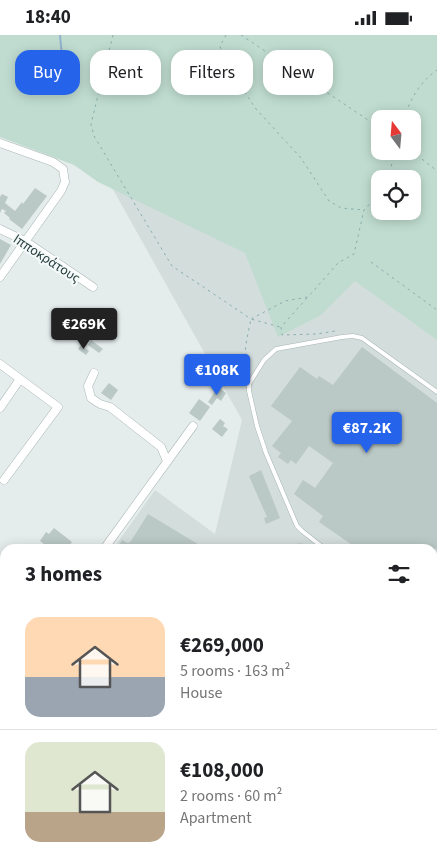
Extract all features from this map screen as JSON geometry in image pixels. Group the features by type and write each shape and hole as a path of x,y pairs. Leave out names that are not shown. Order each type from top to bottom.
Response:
{"street":[{"path":"0,143 53,161 63,169 65,175 65,183 61,191 0,277"},
{"name":"Ιπποκράτους","path":"0,229 25,241 93,287"},
{"path":"0,364 58,407 4,480"},
{"path":"94,373 88,386 91,398 100,405 110,407 161,447 167,461"},
{"path":"0,408 20,379"},
{"path":"108,544 193,426"}],"lane":[{"path":"319,544 297,526 266,453 257,426 249,384 264,360 276,349 353,336 362,338 437,392"}],"path":[{"path":"113,35 91,124 94,136 172,266 251,319 281,327"},
{"path":"226,35 220,46 225,63 256,109 301,158 329,201 342,208 364,210"},
{"path":"241,35 371,122"},
{"path":"407,110 409,103 425,78 437,70"},
{"path":"421,158 437,171"},
{"path":"342,337 335,331 317,335 282,335 281,327 338,263 354,254 364,210 371,203"},
{"path":"371,262 437,310"},
{"path":"251,319 285,301 308,297"},
{"path":"251,319 245,353 248,372 251,378"}],"shaded area":[{"path":"437,35 437,544 117,544 155,490 215,534 242,420 78,127 203,95 253,95 253,82 263,80 263,95 333,95 333,62"}],"green space":[{"path":"0,35 437,35 437,340 355,281 321,315 278,337 245,253 98,182 74,165 0,137"}],"building":[{"path":"35,188 47,196 22,229 9,219 4,213 6,211 2,209 0,213 0,197 2,194 8,197 5,203 15,211"},
{"path":"0,239 11,245 0,264"},
{"path":"91,340 103,349 99,353 88,345"},
{"path":"81,345 89,351 86,355 78,349"},
{"path":"362,347 437,403 437,544 351,544 319,522 323,516 294,494 303,480 315,488 333,463 309,446 296,464 291,460 288,464 278,457 281,453 272,446 292,421 271,406 300,367 317,379 319,376 333,385"},
{"path":"109,383 118,390 111,400 101,393"},
{"path":"218,387 226,393 221,401 217,398 212,405 208,402"},
{"path":"199,399 210,407 200,421 189,413"},
{"path":"220,419 225,423 223,426 228,429 222,437 212,429"},
{"path":"261,470 280,518 266,524 264,518 267,517 249,476"},
{"path":"148,514 198,544 120,544 122,540 128,543"},
{"path":"54,528 72,542 71,544 44,544 40,541 46,532 49,534"}],"waterway":[{"path":"60,35 61,50"}]}
